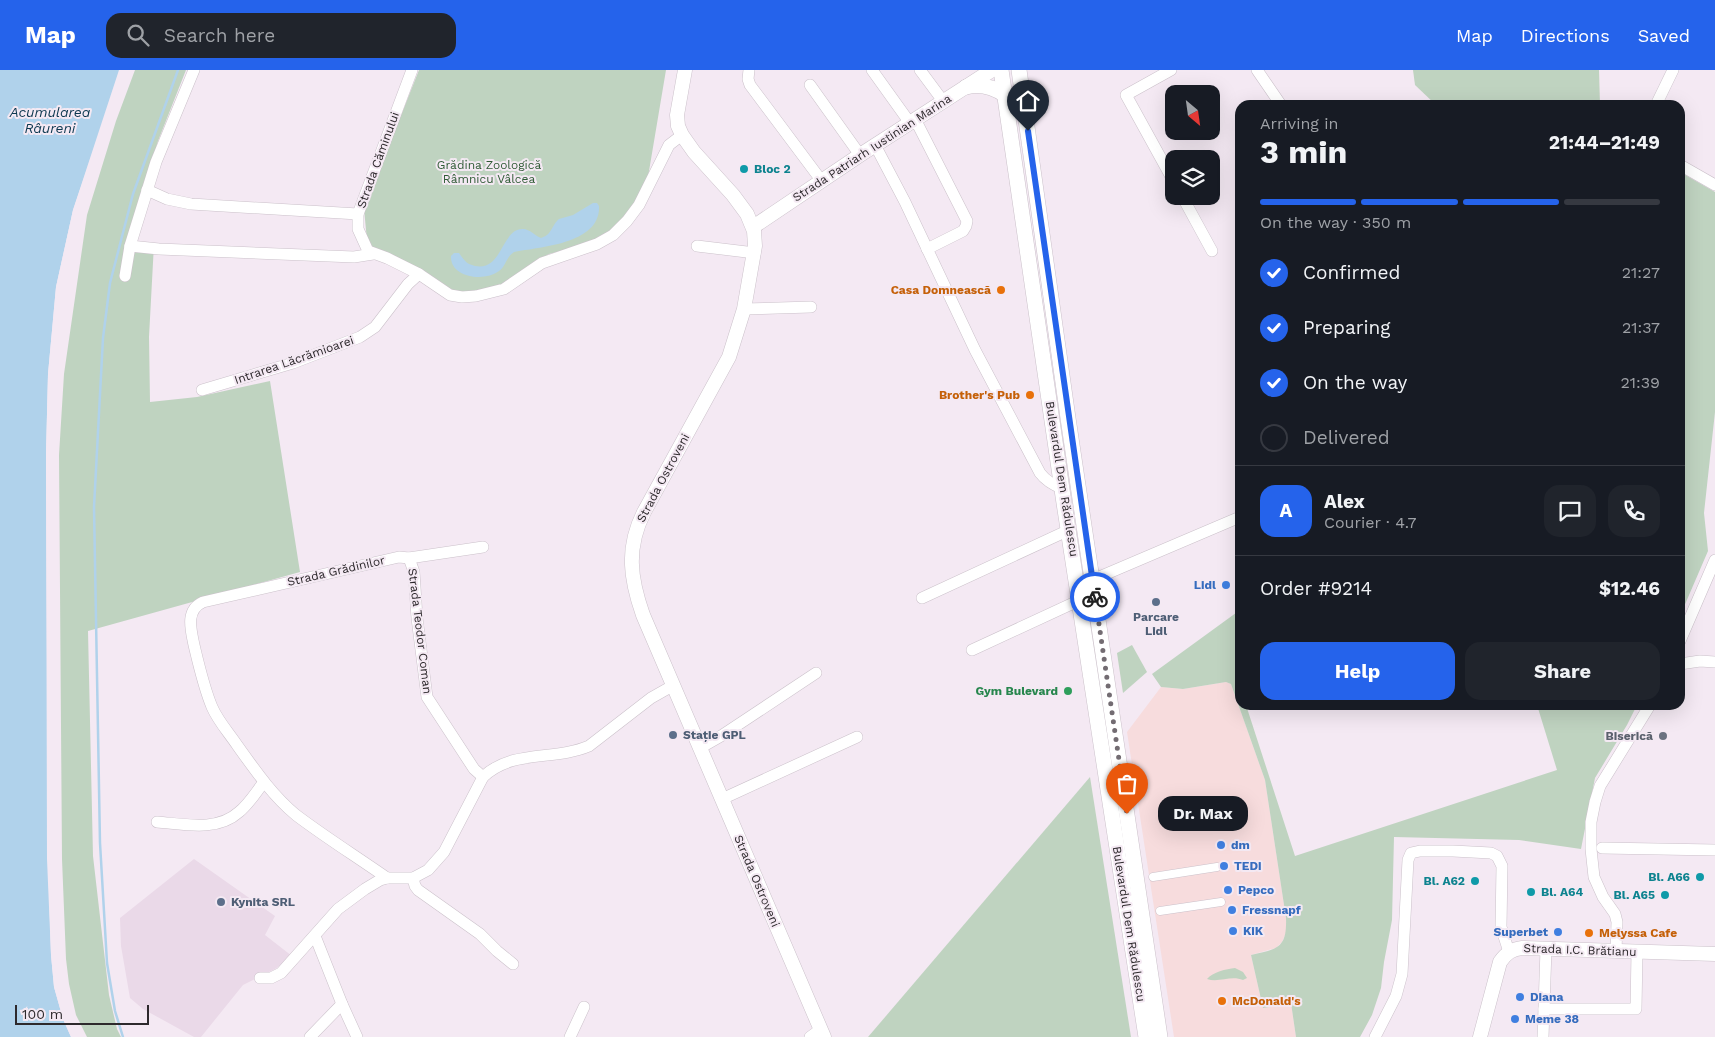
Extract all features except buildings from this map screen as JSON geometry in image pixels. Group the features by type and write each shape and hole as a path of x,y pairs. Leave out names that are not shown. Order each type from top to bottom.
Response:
{"main road":[{"name":"Bulevardul Dem Rădulescu","path":"1146,1037 1109,741 1092,580 1017,70 1008,72 1002,70 1080,600 1109,741 1160,1037"},
{"path":"966,87 985,85 1005,95"}],"street":[{"path":"126,276 130,246 156,162 194,70"},
{"name":"Strada Căminului","path":"370,252 358,228 358,214 412,70"},
{"name":"Strada Ostroveni","path":"685,70 677,115 682,135 694,152 741,205 753,227 755,253 744,309 729,357 644,512 633,542 632,568 638,600 818,1034"},
{"path":"749,70 748,79 754,92 821,180"},
{"path":"872,70 912,121 967,221 963,231 928,249"},
{"path":"920,70 943,101"},
{"name":"Strada Patriarh Iustinian Marina","path":"753,227 821,180 992,70"},
{"path":"1165,166 1126,94 1171,70"},
{"path":"1258,70 1278,100"},
{"path":"1658,100 1673,70"},
{"path":"810,85 860,155"},
{"path":"130,246 158,249 354,257 370,252 419,274 450,295 462,297 494,292 512,285 542,263 598,244 612,235 627,221 639,204 669,145 682,135"},
{"path":"875,145 928,249 975,350 1040,473 1044,479 1053,485 1063,488"},
{"path":"1685,168 1715,185"},
{"path":"147,190 167,199 191,204 358,214"},
{"path":"1187,205 1212,251"},
{"path":"697,246 755,253"},
{"name":"Intrarea Lăcrămioarei","path":"202,390 293,363 360,338 375,327 408,284 419,274"},
{"path":"744,309 811,307"},
{"path":"1092,580 1235,519"},
{"path":"922,598 1069,530"},
{"name":"Strada Grădinilor","path":"264,782 223,726 212,707 197,661 192,636 190,621 192,610 196,605 399,557 409,558 483,547"},
{"name":"Strada Teodor Coman","path":"409,558 414,572 427,697 474,768 483,777"},
{"path":"1685,629 1715,560"},
{"path":"972,650 1080,600"},
{"path":"1685,663 1700,661 1715,662"},
{"path":"700,748 816,673"},
{"path":"260,978 271,978 281,973 338,909 372,884 387,878 413,878 428,870 444,852 483,777 491,769 510,760 573,752 589,746 651,698 674,685"},
{"path":"1616,951 1618,932 1615,914 1602,898 1594,877 1591,849 1592,822 1600,786 1647,710"},
{"path":"722,799 857,737"},
{"path":"157,822 210,825 229,819 239,813 264,782 296,815 387,878"},
{"path":"1602,848 1715,850"},
{"name":"Strada I.C. Brătianu","path":"1376,1037 1400,986 1408,860 1411,853 1420,851 1491,853 1500,860 1502,866 1502,927 1509,952 1522,948 1715,954"},
{"path":"1153,877 1216,867"},
{"path":"413,878 418,890 480,934 514,964"},
{"path":"1160,911 1221,902"},
{"path":"315,936 357,1037"},
{"path":"1543,1037 1546,949"},
{"path":"1480,1037 1500,962 1509,952"},
{"path":"1544,1009 1636,1009 1637,952"},
{"path":"310,1037 342,1004"},
{"path":"570,1037 584,1007"}],"shaded area":[{"path":"1226,682 1231,684 1235,695 1235,710 1240,710 1265,780 1286,918 1286,933 1282,942 1276,948 1251,955 1263,1008 1291,1003 1296,1037 1174,1037 1127,732 1161,687 1183,689"},
{"path":"194,859 275,916 265,935 292,956 275,969 243,985 201,1037 194,1037 143,1009 130,998 121,946 120,918"}],"green space":[{"path":"135,70 186,70 158,141 127,243 154,244 149,337 150,402 197,397 270,381 300,572 88,631 93,856 109,995 117,1029 121,1037 87,1037 76,1015 66,959 62,859 59,455 64,374 87,215 116,121"},
{"name":"Grădina Zoologică Râmnicu Vâlcea","path":"419,70 666,70 648,177 633,207 606,236 549,254 522,270 504,286 458,294 374,248 367,240 364,209"},
{"path":"1413,70 1599,70 1600,100 1431,100 1415,85"},
{"path":"1685,175 1715,192 1715,412 1704,513 1708,551 1685,604"},
{"path":"1235,614 1235,695 1231,684 1226,682 1183,689 1161,687 1152,674"},
{"path":"1132,645 1147,672 1123,693 1117,653"},
{"path":"1240,710 1248,710 1295,856 1557,770 1539,710 1634,710 1595,778 1581,849 1519,840 1394,837 1392,920 1381,988 1372,1015 1360,1037 1296,1037 1291,1003 1263,1008 1251,955 1279,946 1285,936 1286,928 1265,780"},
{"path":"1090,777 1131,1037 868,1037"},
{"path":"1235,968 1243,972 1247,978 1243,980 1234,978 1207,979 1216,973"}],"water":[{"name":"Acumularea Râureni","path":"0,70 121,70 73,210 56,287 48,374 46,454 48,859 51,955 54,987 63,1019 71,1037 0,1037"},
{"path":"593,203 597,203 599,206 597,219 590,229 580,236 567,241 514,252 509,256 501,269 493,274 477,277 469,276 456,269 452,263 451,256 454,253 459,253 469,264 480,266 489,264 495,259 515,231 526,229 541,238 545,237 559,219 573,215"}],"pier":[{"path":"119,70 123,70 75,211 58,287 50,374 48,454 50,859 53,955 57,986 65,1019 73,1037 71,1037 63,1019 54,987 47,859 46,454 48,374 56,287 73,210"}],"waterway":[{"path":"123,1037 115,1011 107,963 100,843 94,507 103,338 110,283 133,194 178,70"}],"way so far":[{"path":"1095,597 1127,814"}],"place":[{"name":"Bloc 2","path":"744,169"},
{"name":"Casa Domnească","path":"1001,290"},
{"name":"Brother's Pub","path":"1030,395"},
{"name":"Lidl","path":"1226,585"},
{"name":"Parcare Lidl","path":"1156,602"},
{"name":"Gym Bulevard","path":"1068,691"},
{"name":"Stație GPL","path":"673,735"},
{"name":"Biserică","path":"1663,736"},
{"name":"Dr. Max","path":"1127,814"},
{"name":"dm","path":"1221,845"},
{"name":"TEDi","path":"1224,866"},
{"name":"Bl. A66","path":"1700,877"},
{"name":"Bl. A62","path":"1475,881"},
{"name":"Pepco","path":"1228,890"},
{"name":"Bl. A64","path":"1531,892"},
{"name":"Bl. A65","path":"1665,895"},
{"name":"Kynita SRL","path":"221,902"},
{"name":"Fressnapf","path":"1232,910"},
{"name":"KiK","path":"1233,931"},
{"name":"Superbet","path":"1558,932"},
{"name":"Melyssa Cafe","path":"1589,933"},
{"name":"Diana","path":"1520,997"},
{"name":"McDonald's","path":"1222,1001"},
{"name":"Meme 38","path":"1515,1019"}],"route":[{"path":"1028,131 1095,597"}]}
